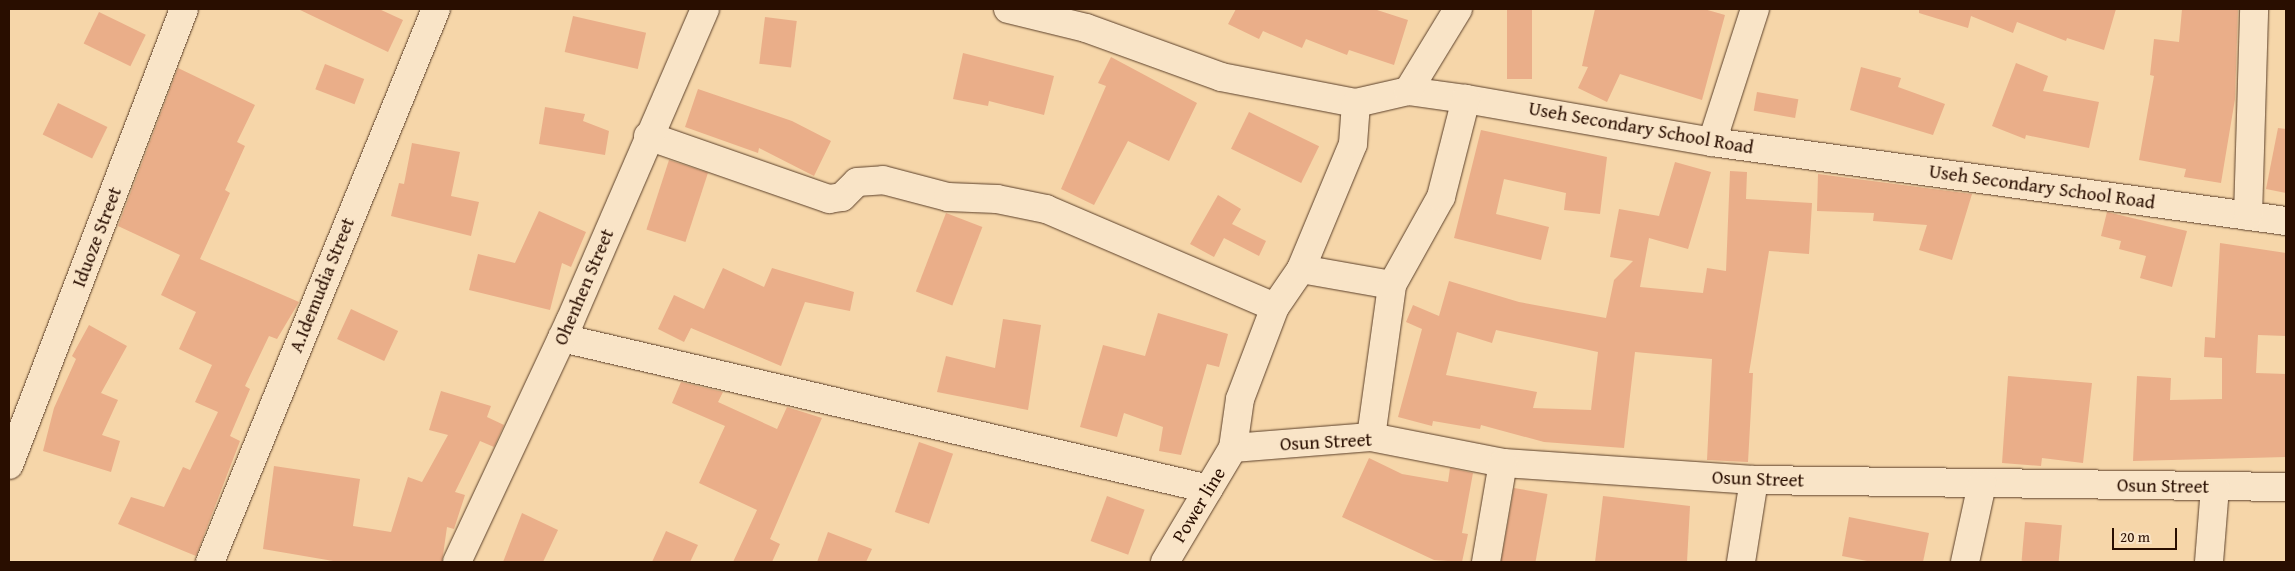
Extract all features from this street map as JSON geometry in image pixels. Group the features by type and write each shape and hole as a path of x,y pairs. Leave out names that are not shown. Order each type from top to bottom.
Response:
{"street":[{"name":"Iduoze Street","path":"9,465 184,9"},
{"name":"A.Idemudia Street","path":"210,562 436,9"},
{"name":"Ohenhen Street","path":"457,562 562,338 648,136 705,9"},
{"name":"Useh Secondary School Road","path":"1008,9 1089,19 1221,78 1356,103 1408,91 1466,98 1712,142 2286,221"},
{"path":"1408,91 1458,9"},
{"path":"1712,142 1755,9"},
{"path":"2248,216 2254,9"},
{"path":"1371,437 1392,286 1441,197 1466,98"},
{"path":"1233,448 1240,399 1275,307 1301,269 1353,144 1356,103"},
{"path":"648,136 829,200 842,197 856,182 883,180 948,197 997,199 1046,210 1275,307"},
{"path":"1301,269 1392,286"},
{"path":"562,338 1209,489"},
{"name":"Osun Street","path":"1233,448 1371,437 1503,463 1754,480 2286,487"},
{"name":"Power line","path":"1166,562 1233,448"},
{"path":"1486,562 1503,463"},
{"path":"1741,562 1754,480"},
{"path":"1965,562 1982,484"},
{"path":"2209,562 2215,487"}],"building":[{"path":"298,9 379,9 403,20 388,52"},
{"path":"1236,9 1374,9 1408,20 1394,65 1349,50 1347,55 1306,39 1302,48 1263,31 1259,39 1228,24"},
{"path":"1507,9 1532,9 1532,79 1507,79"},
{"path":"1595,9 1704,9 1725,15 1702,100 1620,74 1607,102 1578,88 1588,67 1582,66"},
{"path":"1919,9 2116,9 2104,50 2067,38 2066,41 2017,22 2013,33 1971,16 1968,28 1919,13"},
{"path":"2182,9 2238,9 2235,99 2221,183 2184,177 2186,169 2139,160 2154,76 2150,75 2154,39 2179,42"},
{"path":"99,12 146,35 130,66 84,43"},
{"path":"573,16 646,33 638,69 565,52"},
{"path":"765,17 797,21 791,68 759,64"},
{"path":"963,53 1054,76 1044,115 989,101 988,106 953,99"},
{"path":"1111,57 1197,103 1169,161 1128,141 1094,205 1061,189 1106,86 1098,83"},
{"path":"2016,63 2048,76 2043,91 2099,102 2089,148 2026,135 2025,139 1992,126"},
{"path":"325,64 364,79 355,104 315,89"},
{"path":"1861,67 1901,78 1898,87 1945,104 1933,135 1850,110"},
{"path":"178,68 255,105 237,142 245,146 225,190 230,193 200,259 299,302 277,339 269,336 245,386 250,389 230,436 240,441 196,556 118,524 131,497 164,507 183,467 190,470 218,412 195,402 212,365 179,349 196,312 161,295 180,255 118,226"},
{"path":"698,89 792,121 831,141 814,176 759,148 758,153 685,127"},
{"path":"1757,92 1798,99 1795,118 1754,111"},
{"path":"58,103 107,127 92,159 43,134"},
{"path":"545,107 585,114 583,121 609,131 605,155 539,144"},
{"path":"1249,112 1319,146 1301,183 1231,149"},
{"path":"2278,128 2286,129 2286,193 2266,189"},
{"path":"1481,130 1607,157 1600,214 1564,210 1566,193 1504,179 1496,214 1549,227 1541,260 1454,238"},
{"path":"412,143 460,152 451,196 479,202 471,236 391,216 399,183 404,184"},
{"path":"669,160 708,173 685,242 646,229"},
{"path":"1675,162 1711,172 1688,249 1649,238 1640,287 1703,293 1707,268 1726,271 1730,171 1747,172 1746,199 1812,203 1809,254 1769,251 1749,373 1753,373 1748,462 1707,460 1712,359 1635,352 1624,448 1544,442 1481,425 1480,429 1433,421 1432,426 1398,417 1422,329 1406,322 1413,305 1439,316 1449,281 1519,302 1606,318 1614,280 1633,261 1610,257 1619,209 1659,216","holes":["1496,330 1598,352 1591,410 1533,408 1537,392 1446,375 1457,332 1492,343"]},
{"path":"1818,174 1972,194 1952,260 1919,250 1927,225 1873,221 1874,213 1817,211"},
{"path":"1218,195 1241,209 1232,224 1266,241 1259,256 1224,238 1214,257 1190,244"},
{"path":"539,211 586,232 571,267 562,263 550,310 469,290 478,254 515,263"},
{"path":"2107,212 2187,231 2172,287 2140,278 2146,256 2119,249 2121,241 2101,236"},
{"path":"946,213 982,227 952,305 916,291"},
{"path":"2220,243 2286,253 2286,336 2258,335 2256,373 2286,374 2286,457 2133,461 2137,376 2171,378 2170,400 2222,399 2222,358 2204,357 2205,337 2215,338"},
{"path":"723,268 764,287 772,268 854,292 850,311 805,302 781,366 691,328 684,342 658,329 674,295 704,309"},
{"path":"351,309 398,331 384,361 337,339"},
{"path":"1158,313 1228,334 1219,367 1207,364 1181,455 1159,451 1163,427 1124,413 1117,437 1080,427 1103,345 1145,356"},
{"path":"1003,319 1041,325 1028,410 937,392 946,356 995,368"},
{"path":"89,325 127,346 101,393 118,400 102,435 120,441 111,472 43,451 54,408 76,359 72,356"},
{"path":"2008,376 2092,383 2083,463 2042,458 2041,466 2002,463"},
{"path":"681,382 723,392 718,402 777,429 787,407 822,418 770,539 780,544 772,562 733,562 757,510 699,483 725,426 672,403"},
{"path":"441,391 491,406 487,417 504,425 494,447 480,441 455,492 465,495 454,529 447,527 442,562 339,562 263,549 274,466 360,479 353,526 391,532 408,477 422,482 448,435 429,430"},
{"path":"919,442 953,454 929,524 895,512"},
{"path":"1369,458 1402,474 1448,482 1450,468 1473,473 1462,533 1468,534 1462,562 1434,560 1342,517"},
{"path":"1514,488 1547,494 1535,562 1501,562"},
{"path":"1107,496 1145,510 1128,555 1091,541"},
{"path":"1603,496 1690,506 1687,562 1595,562"},
{"path":"522,513 558,530 543,562 503,562"},
{"path":"1849,517 1929,533 1923,562 1872,562 1842,556"},
{"path":"2025,522 2062,525 2059,562 2022,561"},
{"path":"666,531 698,545 690,562 652,562"},
{"path":"828,532 872,549 866,562 817,562"}]}
